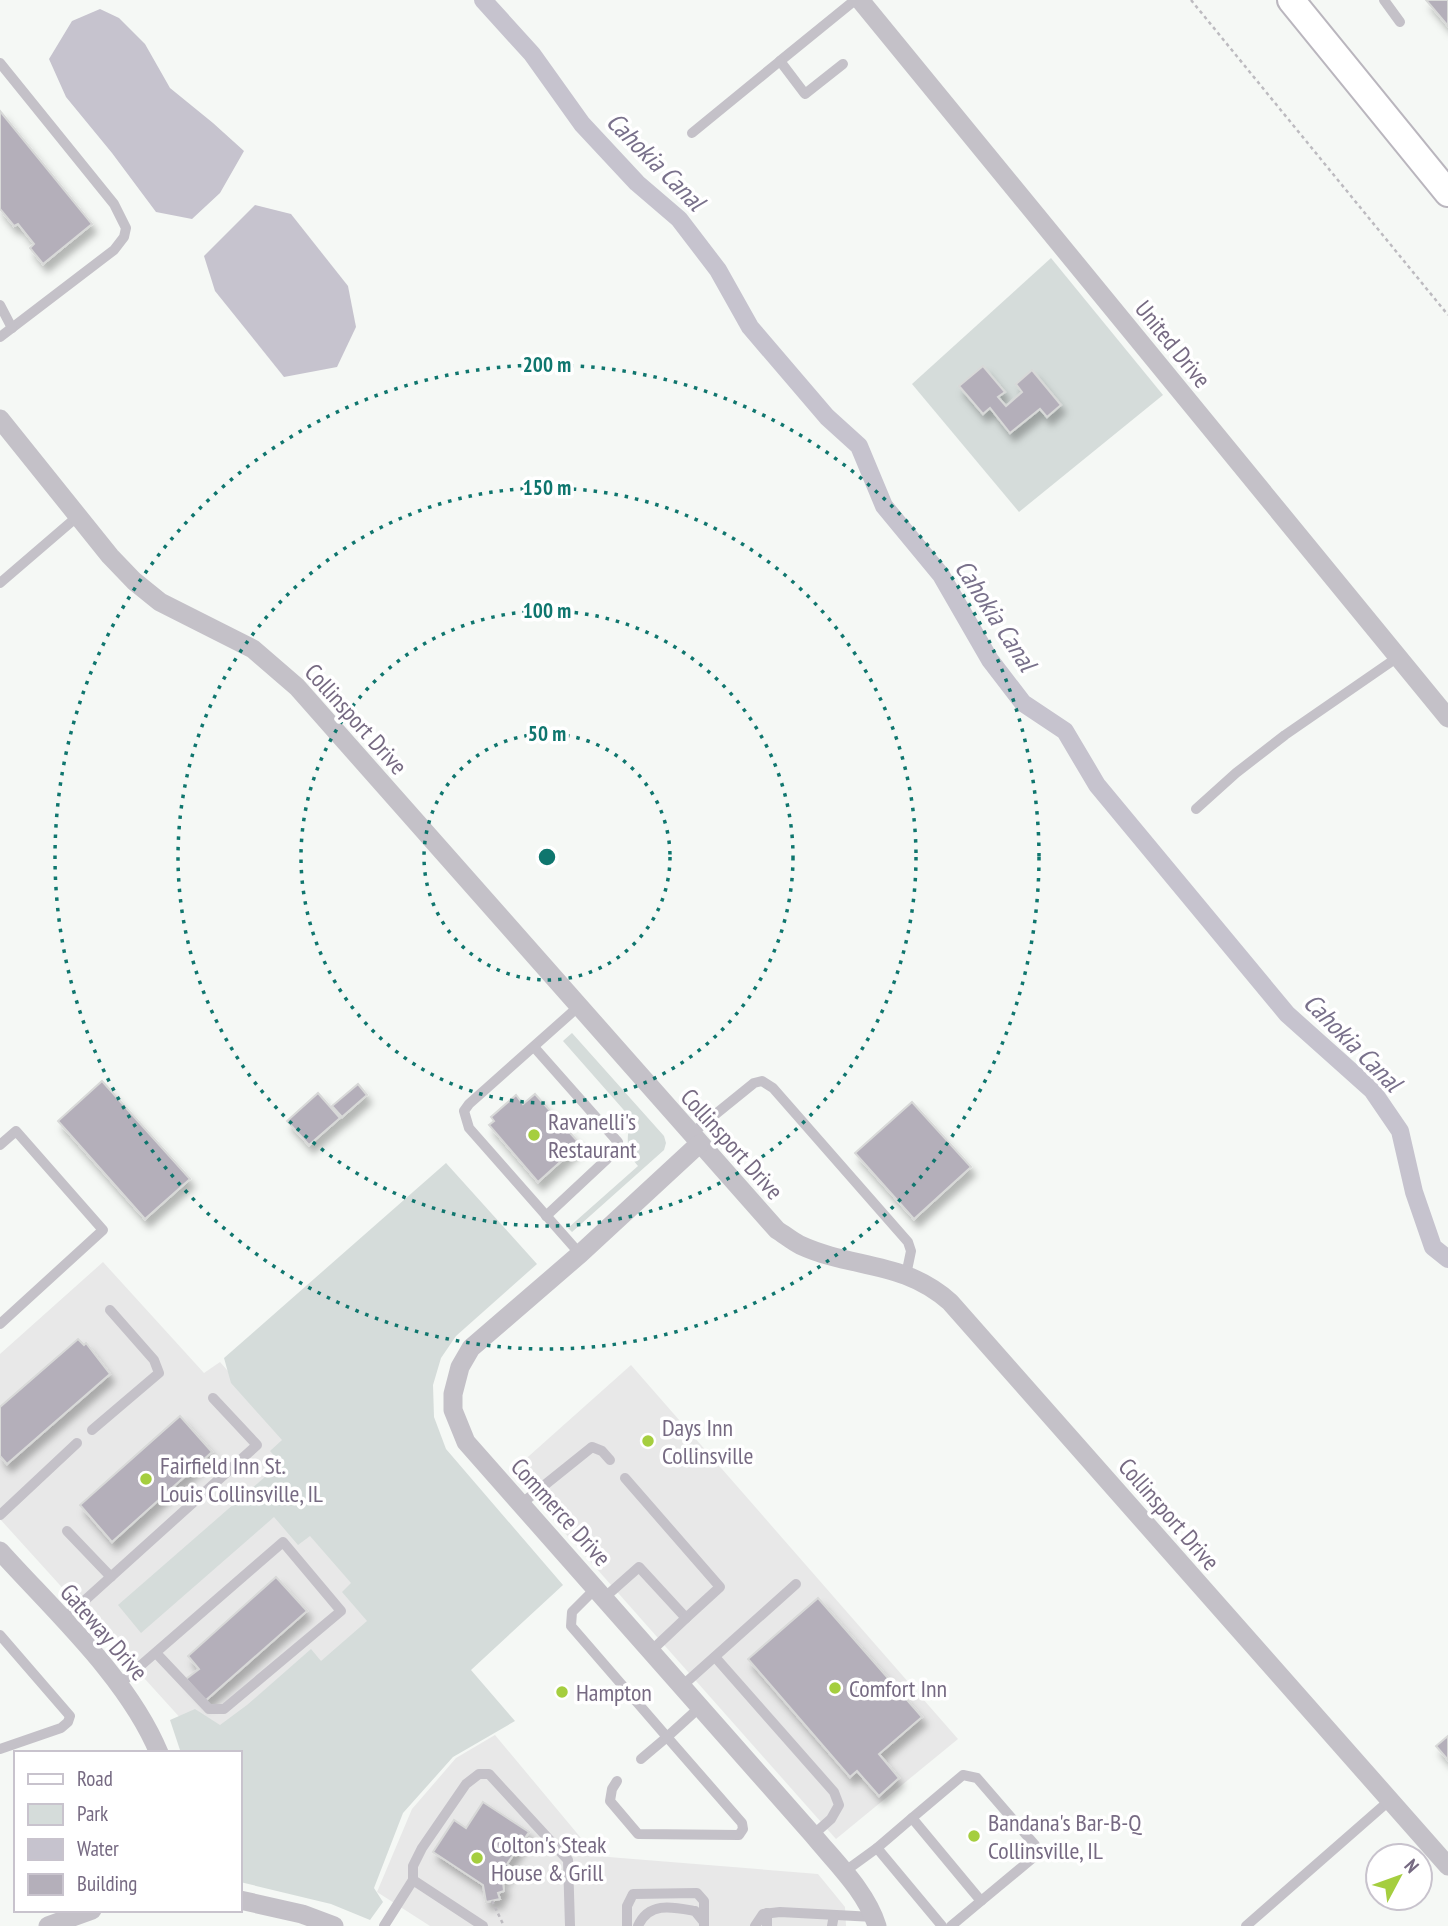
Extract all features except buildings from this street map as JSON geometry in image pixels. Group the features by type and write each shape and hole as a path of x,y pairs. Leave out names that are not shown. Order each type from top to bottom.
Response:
{"main road":[{"path":"1290,0 1448,193"}],"street":[{"name":"United Drive","path":"860,0 1448,719"},
{"name":"Collinsport Drive","path":"0,419 110,556 134,581 160,601 253,649 297,687 771,1224 800,1245 925,1282 950,1302 1448,1866"},
{"name":"Commerce Drive","path":"695,1139 580,1254 471,1348 456,1378 453,1410 466,1443 813,1835 855,1885 876,1922"},
{"name":"Gateway Drive","path":"0,1551 119,1685 141,1716 158,1751"},
{"path":"242,1900 292,1911 334,1926"},
{"path":"48,1926 86,1912"}],"lane":[{"path":"692,133 855,0"},
{"path":"1384,0 1401,22"},
{"path":"780,61 805,94 843,64"},
{"path":"0,63 114,204 126,228 124,237 114,250 0,337"},
{"path":"0,305 12,328"},
{"path":"0,583 78,516"},
{"path":"1196,809 1236,773 1285,735 1398,657"},
{"path":"578,1007 464,1111 469,1128 580,1254"},
{"path":"534,1046 618,1142 607,1159 546,1216"},
{"path":"695,1139 754,1083 762,1081 773,1088 908,1242 911,1251 906,1275"},
{"path":"0,1145 16,1131 103,1230 0,1324"},
{"path":"92,1430 159,1373 154,1360 110,1310"},
{"path":"62,1620 257,1445 214,1398"},
{"path":"0,1515 77,1443"},
{"path":"521,1504 592,1447 602,1451 610,1460"},
{"path":"625,1478 720,1587 650,1651"},
{"path":"66,1531 111,1577"},
{"path":"119,1685 283,1542 341,1611 224,1709 209,1709 156,1653"},
{"path":"617,1781 612,1788 610,1801 638,1834 739,1835 743,1829 742,1823 571,1626 572,1612 639,1567 686,1618"},
{"path":"682,1686 796,1584"},
{"path":"0,1635 70,1716 61,1728 0,1749"},
{"path":"715,1657 834,1793 839,1805 831,1819 813,1835"},
{"path":"641,1759 700,1707"},
{"path":"384,1926 413,1880 413,1866 422,1848 466,1784 479,1774 489,1774 568,1860 570,1926"},
{"path":"844,1872 877,1848 963,1775 977,1778 1035,1845 1034,1857 951,1926"},
{"path":"1246,1926 1390,1800"},
{"path":"912,1818 981,1901"},
{"path":"877,1848 942,1926"},
{"path":"413,1880 483,1926"},
{"path":"627,1926 627,1906 633,1894 697,1893 704,1901 704,1924"},
{"path":"638,1926 646,1914 658,1907 695,1912 704,1924"},
{"path":"755,1926 765,1914 780,1912 834,1915 876,1922"},
{"path":"765,1914 767,1926"},
{"path":"832,1926 834,1915"}],"path":[{"path":"1191,0 1448,315"},
{"path":"492,1901 504,1926"}],"shaded area":[{"path":"103,1262 204,1373 220,1362 298,1451 385,1620 215,1751 210,1751 0,1519 0,1354"},
{"path":"631,1365 958,1739 836,1839 511,1472"},
{"path":"495,1735 596,1856 818,1874 845,1907 846,1926 430,1926 377,1892 412,1809 456,1758"}],"green space":[{"path":"1051,258 1163,395 1019,512 912,384"},
{"path":"572,1033 664,1136 666,1143 664,1150 572,1232 568,1228 638,1166 628,1143 628,1134 637,1125 563,1041"},
{"path":"446,1163 537,1264 456,1336 441,1358 433,1385 434,1417 446,1449 563,1585 471,1670 515,1721 453,1757 403,1813 374,1888 383,1902 370,1920 331,1904 242,1882 242,1751 180,1751 170,1720 195,1709 220,1725 311,1649 321,1661 367,1621 342,1592 351,1583 310,1536 298,1545 274,1517 141,1633 118,1605 281,1463 270,1451 282,1440 231,1383 224,1358"}],"water":[{"path":"100,9 119,18 145,44 170,88 244,151 220,193 192,219 156,212 66,97 49,59 72,21"},
{"path":"255,205 291,214 348,286 356,327 337,367 284,377 215,291 204,256"}],"waterway":[{"name":"Cahokia Canal","path":"483,0 532,54 582,124 637,183 679,219 718,270 750,327 827,417 859,446 884,506 941,575 990,660 1023,703 1065,731 1097,785 1287,1014 1372,1090 1400,1131 1414,1192 1433,1247 1448,1259"}],"place":[{"name":"Ravanelli's Restaurant","path":"534,1135"},
{"name":"Days Inn Collinsville","path":"648,1441"},
{"name":"Fairfield Inn St. Louis Collinsville, IL","path":"146,1479"},
{"name":"Comfort Inn","path":"835,1688"},
{"name":"Hampton","path":"562,1692"},
{"name":"Bandana's Bar-B-Q Collinsville, IL","path":"974,1836"},
{"name":"Colton's Steak House & Grill","path":"477,1858"}]}
